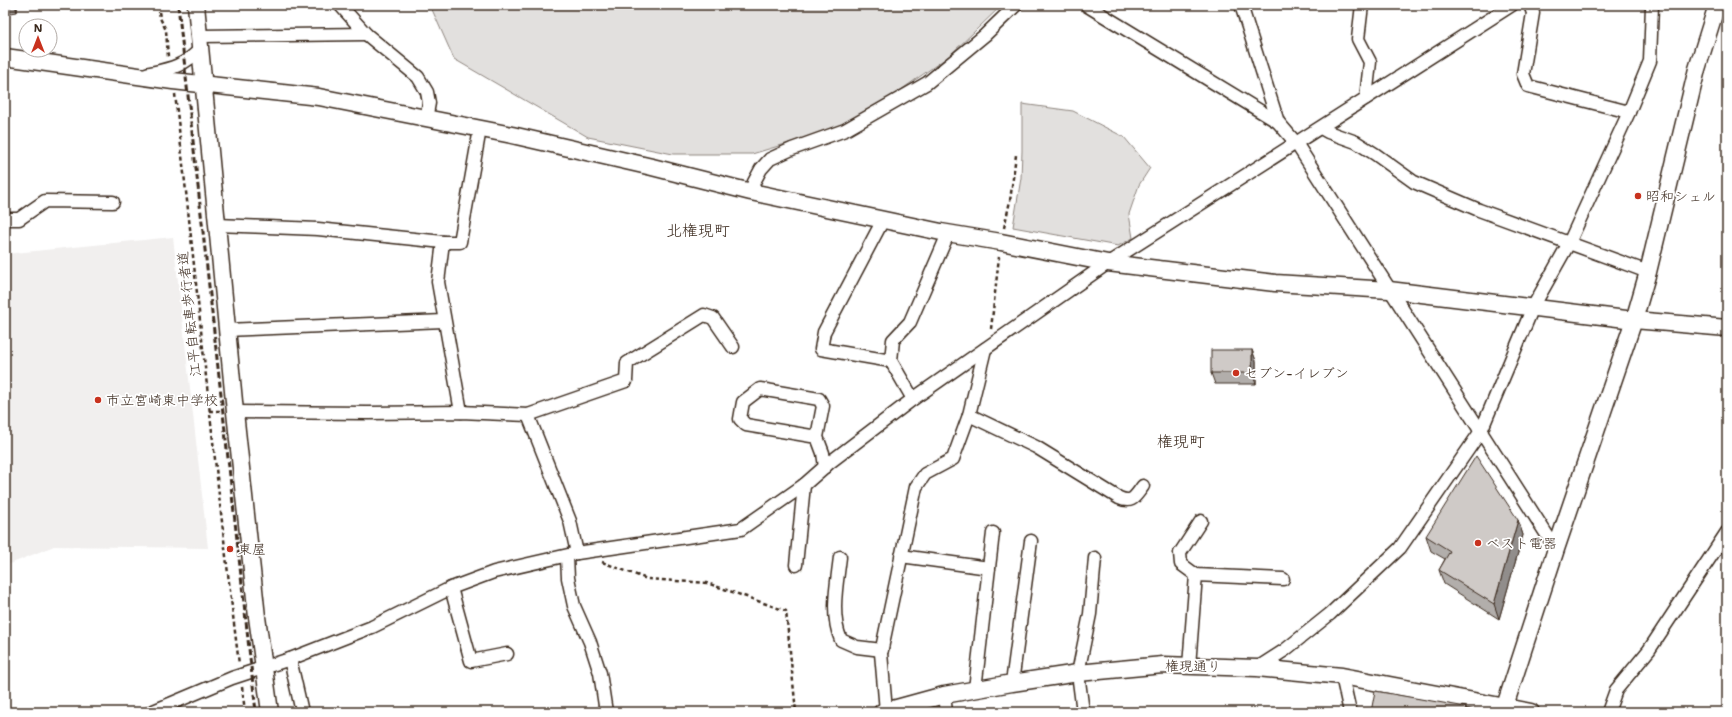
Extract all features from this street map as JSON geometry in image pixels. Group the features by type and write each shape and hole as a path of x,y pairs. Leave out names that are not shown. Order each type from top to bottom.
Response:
{"street":[{"path":"196,5 235,412 270,712"},
{"path":"340,5 366,34 418,77 427,92 429,103 426,118"},
{"path":"751,192 754,182 761,169 770,159 792,149 845,130 921,87 985,35 1016,5"},
{"path":"1086,5 1278,122 1296,143 1556,549"},
{"path":"1241,5 1278,122"},
{"path":"1362,5 1358,39 1370,62 1366,98"},
{"path":"151,712 241,675 264,669 372,627 451,588 494,572 572,555 742,529 804,485 912,399 1108,263 1512,5"},
{"path":"1530,5 1533,13 1524,74 1528,86 1629,112"},
{"path":"1257,668 1285,650 1330,614 1400,548 1481,430 1533,307 1569,243 1629,112 1650,61 1652,5"},
{"path":"1504,710 1556,549 1634,320 1648,272 1697,69 1717,5"},
{"path":"200,42 366,34"},
{"path":"171,75 184,64 200,42"},
{"path":"5,57 141,75 171,75 204,84 319,97 480,129 652,167 751,192 948,234 1001,242 1108,263 1275,283 1389,290 1634,320 1727,328"},
{"path":"1321,128 1356,142 1414,182 1479,210 1648,272"},
{"path":"217,225 318,229 443,242 460,242 480,129"},
{"path":"5,219 19,219 45,201 113,202"},
{"path":"883,220 824,332 821,349 891,361"},
{"path":"912,399 891,361 893,340 910,322 948,234"},
{"path":"443,242 438,282 461,412"},
{"path":"235,412 461,412 528,414 626,381 627,362 704,315 714,318 733,347"},
{"path":"227,330 444,321"},
{"path":"884,712 882,650 916,487 925,474 953,459 969,415 987,347"},
{"path":"817,437 746,425 740,420 743,402 760,389 819,398 823,406 817,437 823,453 825,467"},
{"path":"528,414 570,520 572,555 568,578 574,606 590,642 600,673 606,712"},
{"path":"969,415 1036,447 1126,501 1133,499 1143,486"},
{"path":"796,565 804,485"},
{"path":"1201,520 1180,553 1181,564 1196,575 1283,579"},
{"path":"1608,712 1616,690 1649,650 1727,532"},
{"path":"975,689 993,533"},
{"path":"1012,683 1031,541"},
{"path":"901,556 989,568"},
{"path":"840,557 836,598 836,628 841,640 857,647 882,650"},
{"path":"1083,712 1078,673 1090,614 1095,558"},
{"path":"1189,666 1196,575"},
{"path":"451,588 471,661 507,654"},
{"path":"290,659 302,712"},
{"name":"権現通り","path":"884,712 944,694 1078,673 1163,665 1257,668 1342,676 1504,710 1530,712"},
{"path":"1342,676 1350,712"},
{"path":"944,694 946,712"}],"path":[{"name":"江平自転車歩行者道","path":"158,5 160,18 166,30 245,712"},
{"path":"987,347 1001,242 1010,201 1016,155"},
{"path":"598,561 647,579 707,583 786,611 796,712"}],"shaded area":[{"path":"430,5 1002,5 949,56 898,92 832,130 752,154 673,154 588,137 454,59"},
{"path":"1022,104 1073,111 1124,137 1150,168 1139,185 1129,214 1133,238 1118,246 1013,227 1021,178"},
{"name":"市立宮崎東中学校","path":"173,237 208,548 54,546 5,566 5,254"}],"building":[{"path":"1211,350 1252,350 1252,373 1211,373"},
{"name":"ベスト電器","path":"1476,456 1518,520 1494,604 1439,570 1450,551 1426,536"},
{"path":"1375,691 1466,707 1465,712 1371,712"}],"railway":[{"path":"178,5 256,712"}],"place":[{"name":"昭和シェル","path":"1638,196"},
{"name":"セブン-イレブン","path":"1236,373"},
{"name":"市立宮崎東中学校","path":"98,400"},
{"name":"ベスト電器","path":"1478,543"},
{"name":"東屋","path":"230,549"}],"district":[{"name":"北権現町","path":"698,230"},
{"name":"権現町","path":"1181,441"}]}
